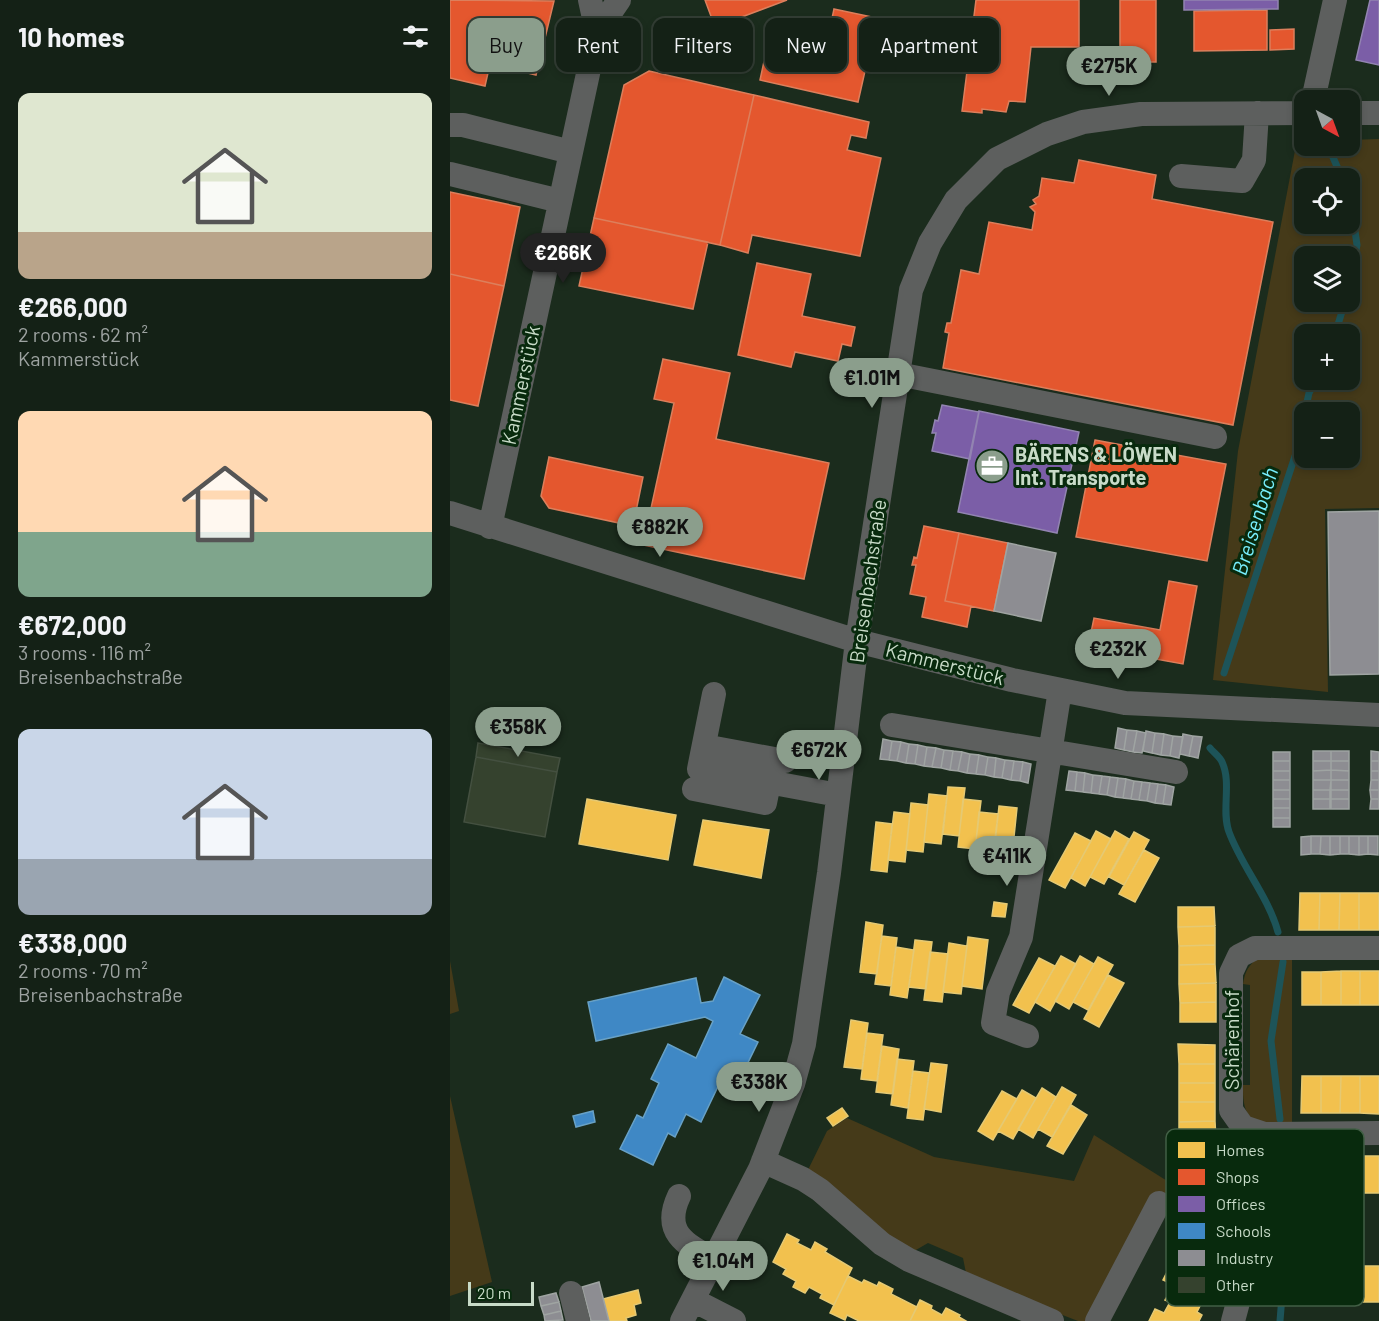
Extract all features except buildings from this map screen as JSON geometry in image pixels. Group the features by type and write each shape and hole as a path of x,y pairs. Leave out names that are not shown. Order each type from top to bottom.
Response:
{"street":[{"name":"Kammerstück","path":"591,0 594,18"},
{"name":"Kammerstück","path":"607,18 619,0"},
{"path":"1315,90 1335,0"},
{"name":"Kammerstück","path":"490,527 588,72"},
{"path":"1181,176 1242,181 1254,160 1257,113"},
{"name":"Breisenbachstraße","path":"688,1311 763,1161 793,1084 804,1044 829,873 857,641 911,290 930,243 956,201 997,159 1047,134 1083,122 1141,114 1294,113"},
{"path":"1360,113 1379,113"},
{"path":"450,125 464,125 571,152"},
{"path":"450,174 560,201"},
{"path":"898,374 1215,437"},
{"name":"Kammerstück","path":"450,513 857,641 1060,690 1125,703 1379,715"},
{"path":"1027,1036 993,1023 998,992 1021,937 1060,690"},
{"path":"714,694 699,769 838,795"},
{"path":"892,724 1176,772"},
{"path":"704,746 785,761"},
{"path":"694,789 765,803 769,783"},
{"name":"Schärenhof","path":"1249,1129 1243,1127 1232,1110 1231,974 1239,956 1255,948 1379,948"},
{"name":"Schärenhof","path":"1364,1133 1379,1133"},
{"path":"763,1161 803,1179 820,1190 882,1244 909,1260 1052,1321"},
{"path":"679,1196 672,1216 675,1231 688,1246 714,1260"},
{"path":"1097,1321 1159,1203"},
{"path":"571,1293 578,1321"},
{"path":"1233,1321 1237,1306"},
{"path":"688,1311 734,1321"}],"shaded area":[{"path":"1379,139 1379,508 1325,509 1328,692 1213,680 1238,451 1294,156 1360,156 1360,140"},
{"path":"1260,957 1292,957 1292,1125 1261,1123 1249,1116 1245,1109 1243,1085 1250,1085 1250,985 1243,984 1248,968"},
{"path":"450,961 459,1011 450,1014"},
{"path":"450,1096 492,1282 450,1296"},
{"path":"847,1118 934,1157 1074,1181 1094,1135 1166,1180 1166,1194 1087,1321 1078,1321 967,1278 963,1258 928,1243 909,1254 806,1174 827,1131"}],"waterway":[{"name":"Breisenbach","path":"1332,156 1338,168"},
{"name":"Breisenbach","path":"1355,234 1357,246"},
{"name":"Breisenbach","path":"1338,324 1342,312"},
{"name":"Breisenbach","path":"1224,673 1296,453 1311,390"},
{"name":"Breisenbach","path":"1210,748 1221,760 1225,770 1226,815 1229,832 1268,906 1278,932"},
{"name":"Breisenbach","path":"1280,1119 1271,1041 1283,962"},
{"name":"Breisenbach","path":"1280,1321 1281,1306"}],"place":[{"name":"BÄRENS & LÖWEN Int. Transporte","path":"992,466"}]}
